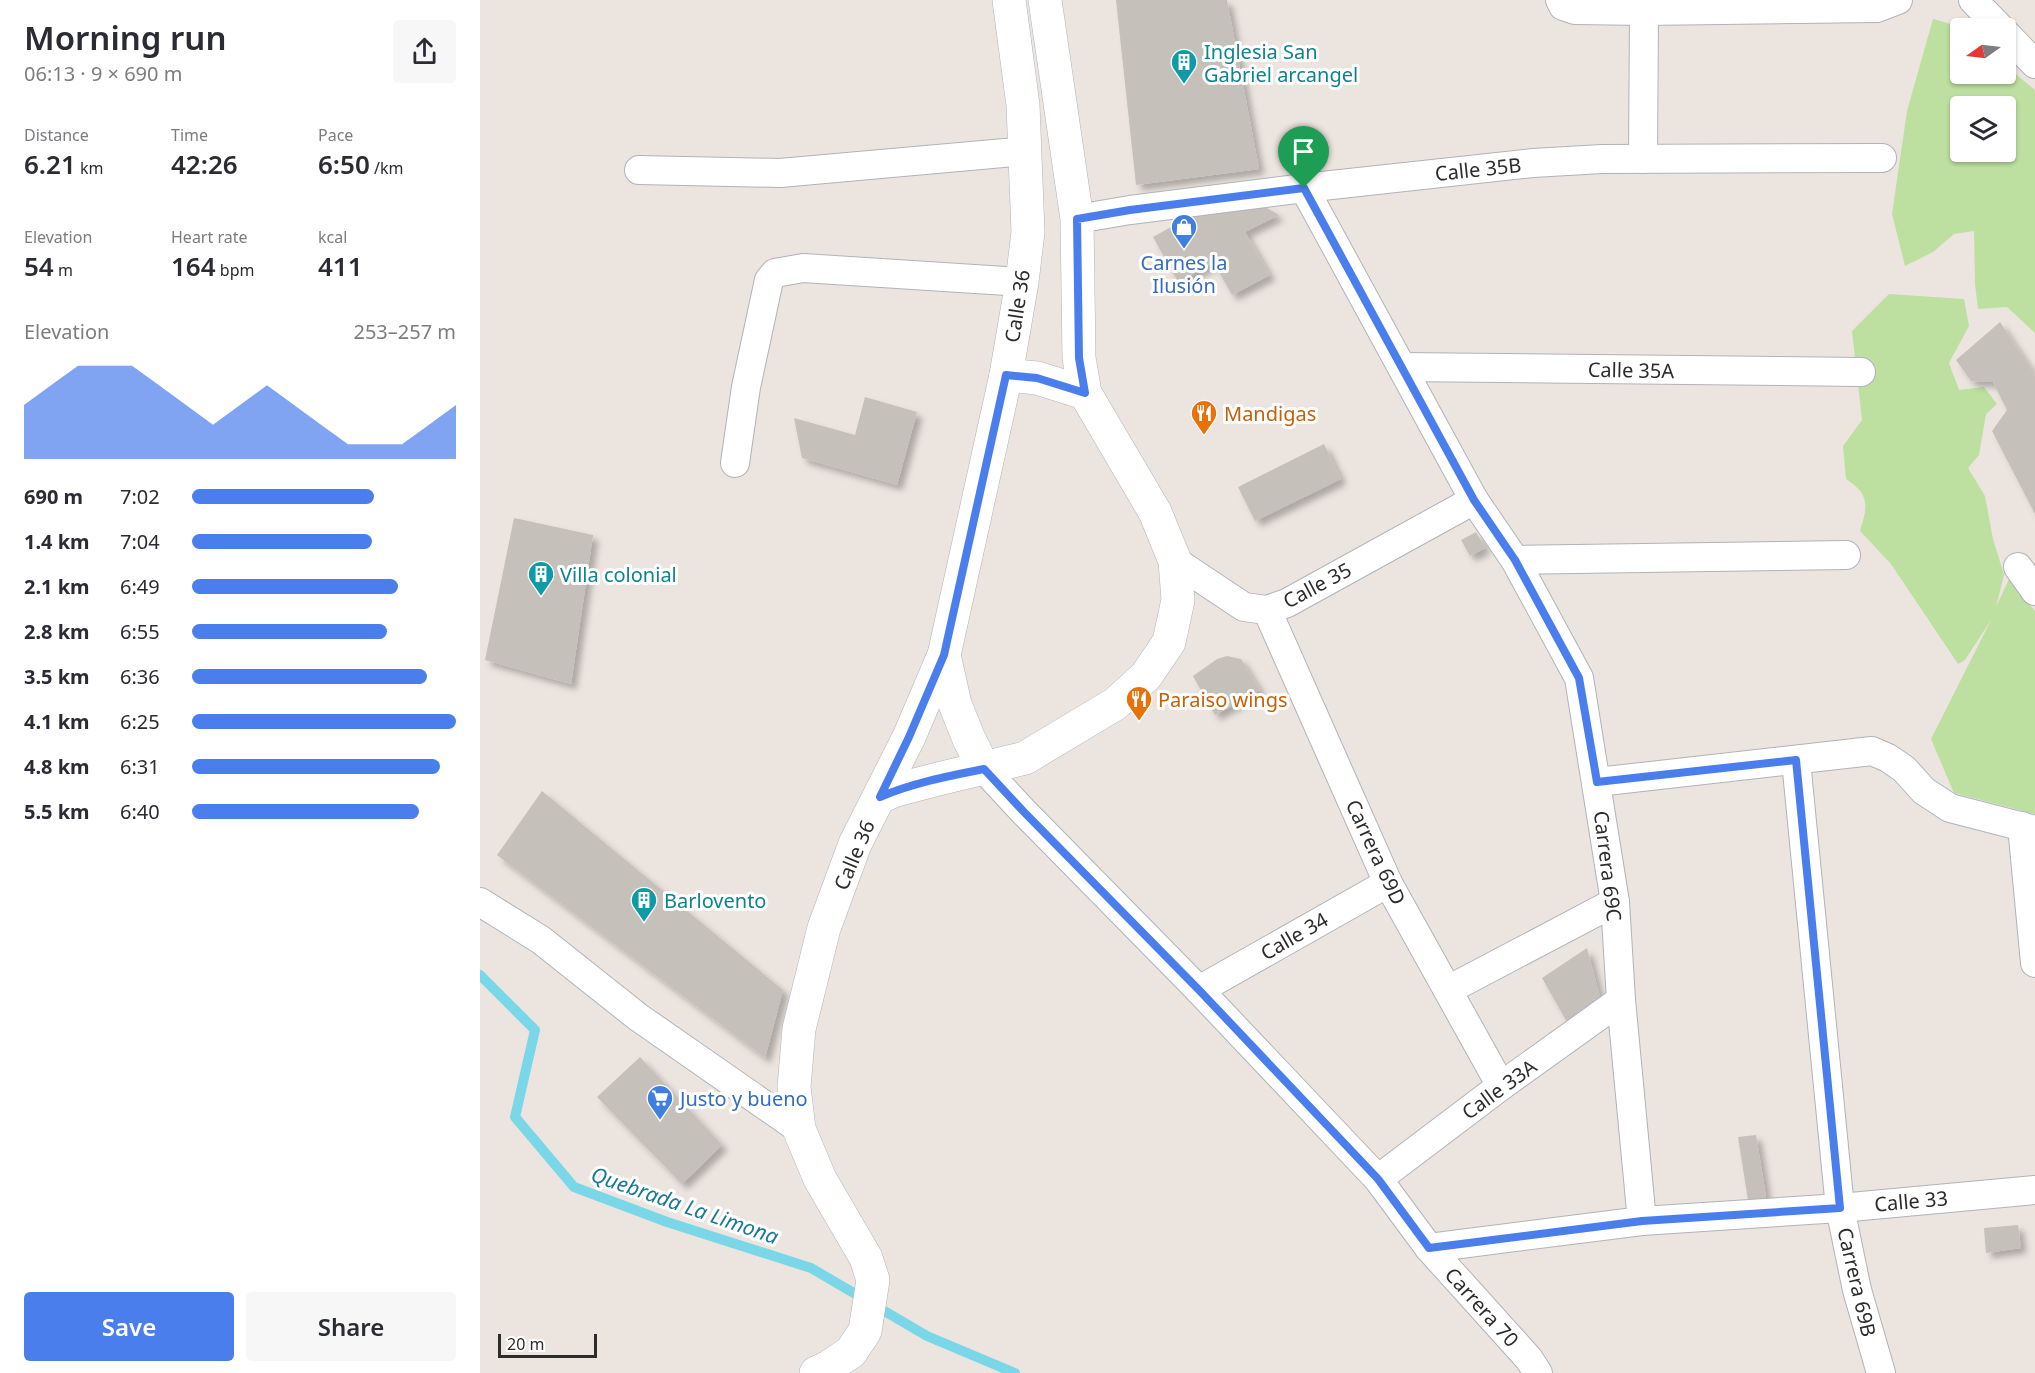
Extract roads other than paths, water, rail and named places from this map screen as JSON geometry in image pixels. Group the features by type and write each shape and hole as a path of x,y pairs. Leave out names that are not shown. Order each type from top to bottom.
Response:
{"main road":[{"name":"Calle 36","path":"826,1371 850,1352 865,1331 873,1280 866,1258 820,1179 799,1129 794,1087 799,1029 824,928 855,844 909,737 944,655 1006,375 1028,232 1023,105 1009,0"},
{"path":"880,797 896,790 1025,758 1115,704 1146,676 1169,642 1178,600 1175,561 1155,512 1085,393 1079,358 1077,219 1045,0"},
{"path":"1006,375 1037,378 1085,393"},
{"path":"944,655 955,704 984,769"}],"street":[{"path":"1562,3 1575,10 1644,11 1877,8 1898,0"},
{"path":"1973,0 1990,18"},
{"path":"1643,159 1644,11"},
{"path":"2016,44 2035,64"},
{"path":"639,170 780,173 1026,151"},
{"name":"Calle 35B","path":"1077,219 1304,188 1533,163 1643,159 1882,158"},
{"name":"Carrera 69C","path":"1304,188 1474,500 1515,560 1579,678 1615,902 1621,1000 1642,1221"},
{"path":"735,464 746,387 769,280 775,273 803,268 1022,282"},
{"name":"Calle 35A","path":"1402,367 1861,372"},
{"name":"Calle 35","path":"1175,561 1244,607 1267,610 1287,603 1474,500"},
{"path":"1515,560 1846,555"},
{"path":"2018,567 2035,591"},
{"name":"Carrera 69D","path":"1267,610 1388,882 1501,1086"},
{"path":"1597,782 1872,751 1904,769 1924,791 1950,808 2028,828 2035,963"},
{"path":"1023,811 1020,793 1025,758"},
{"name":"Carrera 69B","path":"1796,760 1840,1208 1857,1290 1881,1373"},
{"name":"Carrera 70","path":"984,769 1199,990 1378,1179 1429,1248 1529,1359 1538,1373"},
{"name":"Calle 34","path":"1199,990 1388,882"},
{"path":"480,902 541,940 638,1017 799,1129"},
{"path":"1448,990 1615,902"},
{"name":"Calle 33A","path":"1378,1179 1501,1086 1621,1000"},
{"name":"Calle 33","path":"1429,1248 1642,1221 1840,1208 2035,1190"}],"waterway":[{"name":"Quebrada La Limona","path":"480,975 535,1030 515,1117 574,1187 667,1222 811,1268 927,1336 1015,1373"}],"place":[{"name":"Inglesia San Gabriel arcangel","path":"1184,85"},
{"name":"Carnes la Ilusión","path":"1184,250"},
{"name":"Mandigas","path":"1204,436"},
{"name":"Villa colonial","path":"541,597"},
{"name":"Paraiso wings","path":"1139,722"},
{"name":"Barlovento","path":"644,923"},
{"name":"Justo y bueno","path":"660,1121"}]}
